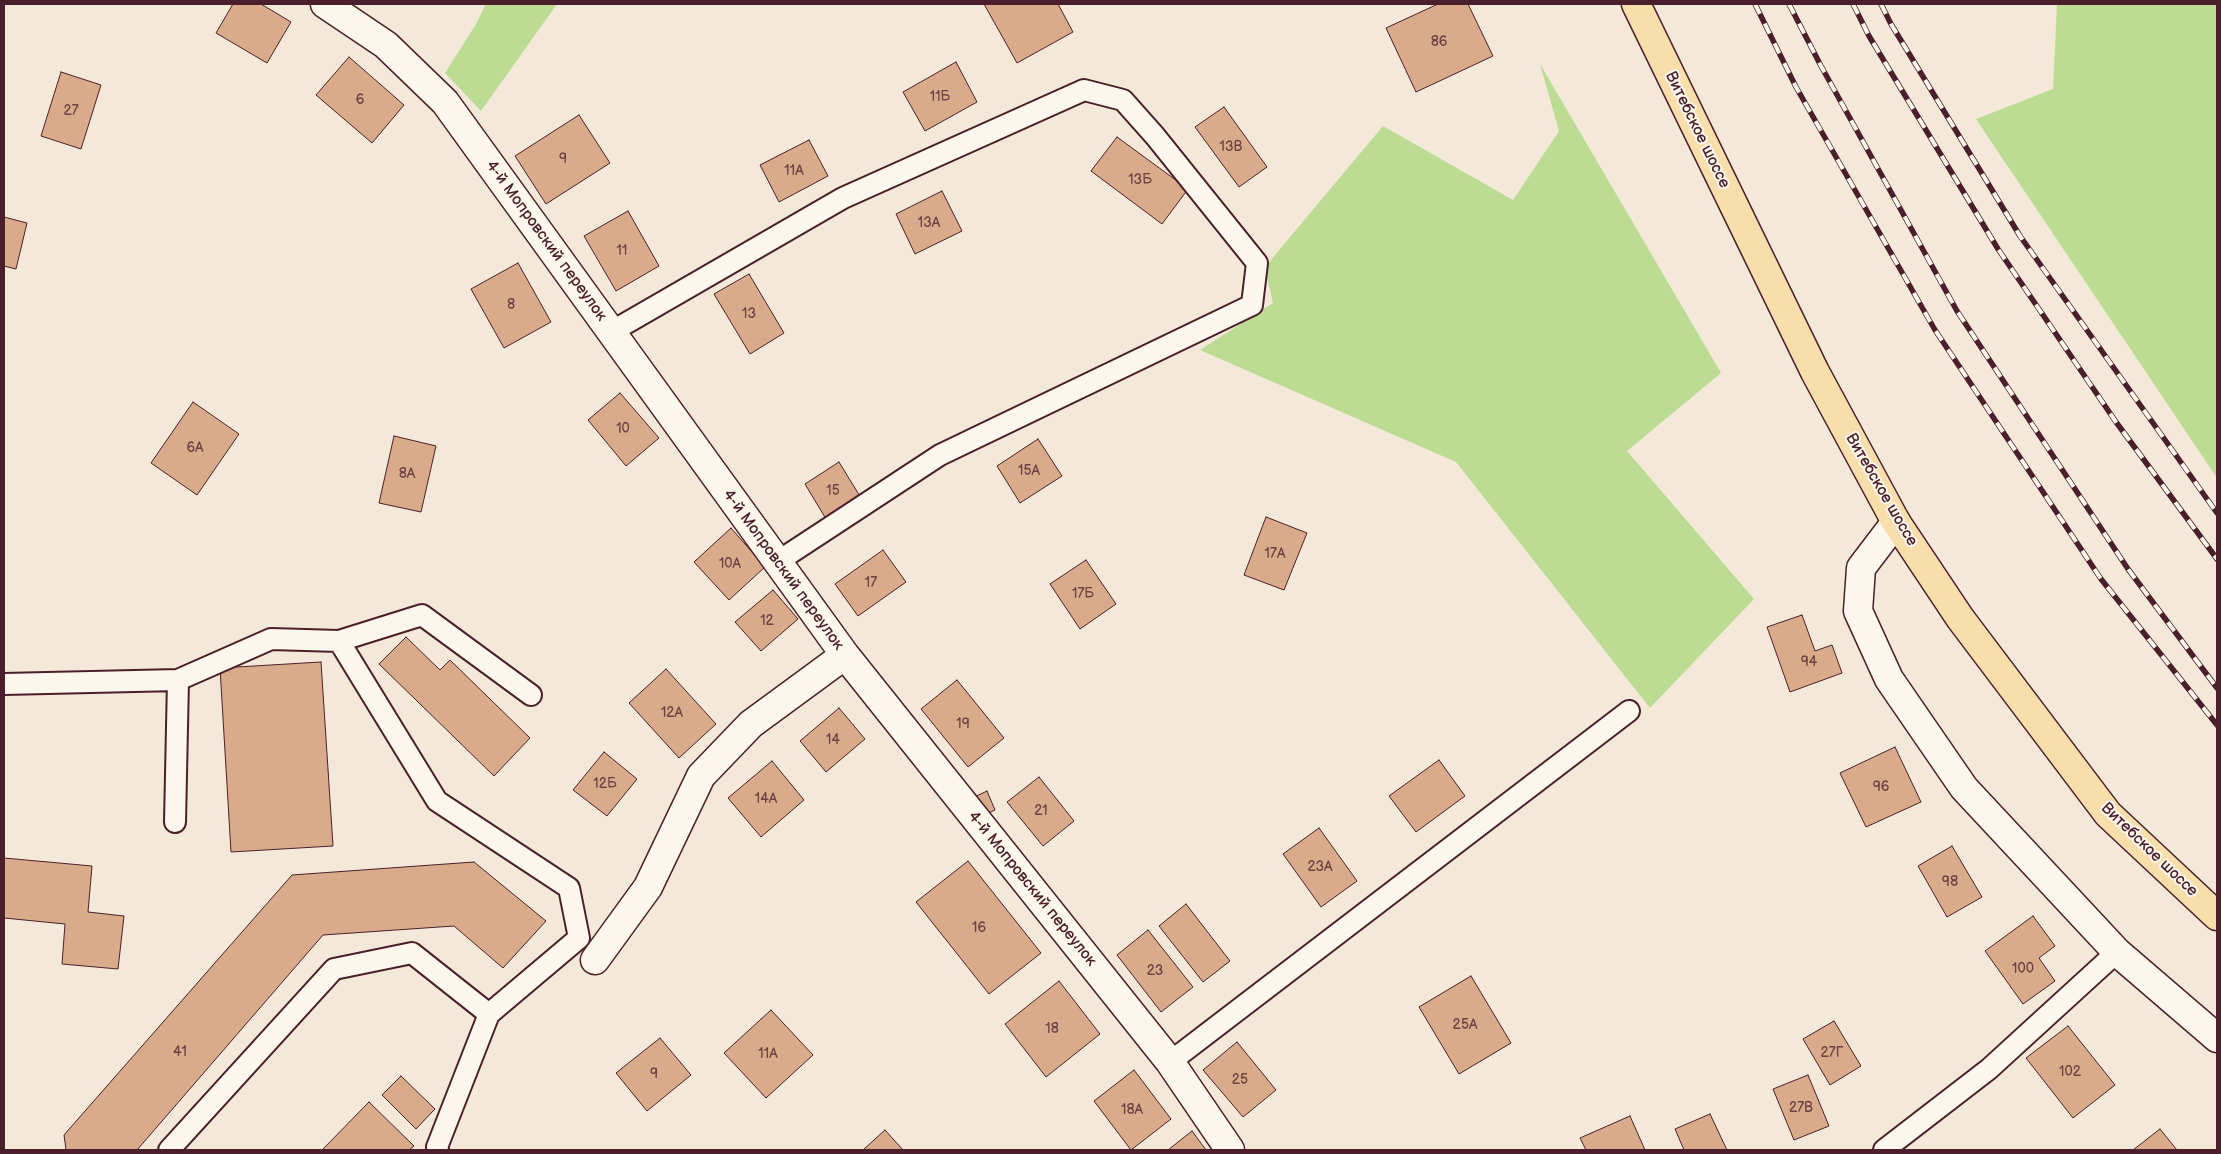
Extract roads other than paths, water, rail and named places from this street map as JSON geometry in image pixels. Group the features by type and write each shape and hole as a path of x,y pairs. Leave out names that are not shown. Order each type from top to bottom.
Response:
{"main road":[{"name":"Витебское шоссе","path":"1636,4 1815,372 1896,522 1960,618 2108,814 2217,916"}],"street":[{"name":"4-й Мопровский переулок","path":"325,4 386,45 445,102 845,655 1170,1062 1230,1150"},
{"path":"1896,522 1862,568 1858,611 1889,679 1964,788 2117,952 2217,1038"},
{"path":"595,960 648,888 700,776 751,724 845,655"}],"lane":[{"path":"611,332 843,198 1084,90 1123,100 1155,136 1257,263 1252,305 940,455 778,562"},
{"path":"4,684 178,680 271,639 339,641 422,615 531,695"},
{"path":"339,641 437,801 569,888 579,938 489,1014 437,1147 438,1150"},
{"path":"175,822 178,680"},
{"path":"1170,1062 1629,711"},
{"path":"1884,1150 1989,1070 2117,952"},
{"path":"169,1150 334,969 412,953 489,1014"}],"railway":[{"path":"1755,4 1796,87 1935,330 2101,579 2217,725"},
{"path":"1789,4 1821,66 1957,311 2128,569 2217,688"},
{"path":"1853,4 1869,36 1998,249 2116,422 2217,559"},
{"path":"1881,4 1891,24 2020,236 2217,513"}]}
